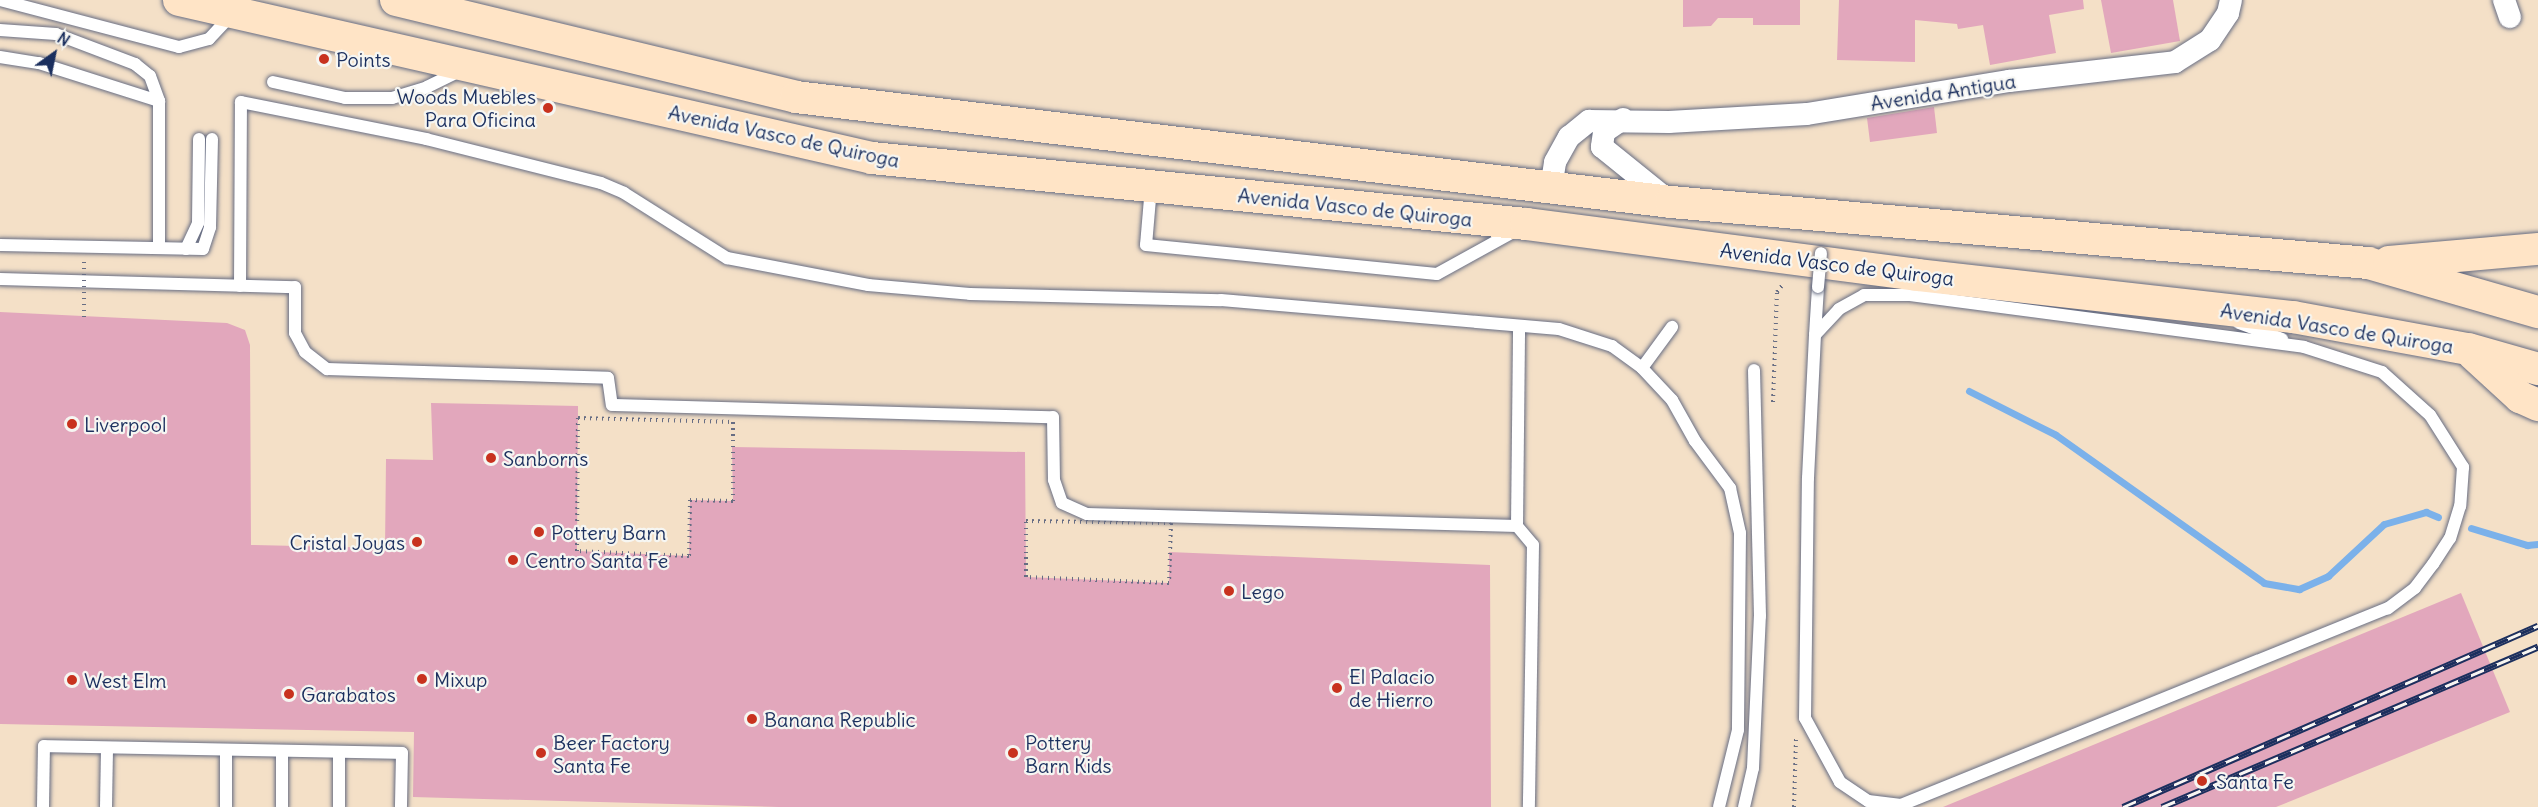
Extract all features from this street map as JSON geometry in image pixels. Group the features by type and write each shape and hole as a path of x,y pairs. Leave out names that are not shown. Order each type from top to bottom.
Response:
{"main road":[{"name":"Avenida Vasco de Quiroga","path":"179,0 467,68 872,158 1526,224 1917,275 2293,317 2468,349 2538,369"},
{"name":"Avenida Vasco de Quiroga","path":"396,0 796,97 1671,202 2368,263 2538,312"},
{"path":"2368,263 2538,249"},
{"path":"2468,349 2520,397 2538,405"}],"street":[{"name":"Avenida Antigua","path":"1551,188 1556,162 1569,137 1589,121 1623,118 1670,122 1807,114 2009,81 2175,62 2210,40 2228,13 2231,0"},
{"path":"1623,118 1604,132 1602,147 1671,202"}],"lane":[{"path":"0,0 179,46 209,39 232,14"},
{"path":"56,34 61,14"},
{"path":"0,30 56,34 135,64 150,76 159,101 159,248"},
{"path":"0,57 39,63 159,101"},
{"path":"273,82 345,98 392,98 428,87 467,68"},
{"path":"240,286 241,102 426,139 601,183 624,193 727,258 868,285 970,294 1202,299 1559,329 1612,346 1642,368 1672,400 1695,441 1730,488 1740,533 1738,730 1719,807"},
{"path":"0,245 203,249 210,227 206,140"},
{"path":"1151,187 1146,245 1437,274 1526,224"},
{"path":"1821,253 1808,478 1805,718 1840,782 1868,801 1901,805 2388,608 2415,588 2450,538 2460,506 2463,467 2430,415 2382,372 2190,306"},
{"path":"0,279 295,287 295,333 305,352 327,369 608,378 612,405 1053,417 1054,480 1062,503 1087,514 1517,526"},
{"path":"1815,335 1839,309 1864,295 1910,295 2304,347"},
{"path":"1519,327 1517,526 1533,544 1529,807"},
{"path":"1642,368 1672,327"},
{"path":"1744,807 1753,768 1760,616 1754,370"},
{"path":"43,807 44,746 402,753 401,807"},
{"path":"106,807 107,748"},
{"path":"226,750 226,807"},
{"path":"282,751 282,807"},
{"path":"339,752 339,807"}],"path":[{"path":"84,262 84,317"},
{"path":"1773,409 1777,292 1787,279"},
{"path":"578,418 733,422 733,501 690,500 689,556 577,551 578,418"},
{"path":"1026,521 1171,524 1169,552 1169,583 1026,577 1026,521"},
{"path":"1794,807 1796,726"}],"building":[{"path":"1683,0 1800,0 1800,25 1753,25 1753,18 1718,18 1711,26 1683,27"},
{"path":"1839,0 2083,0 2084,9 2049,15 2056,53 1990,65 1983,25 1958,29 1957,24 1915,20 1915,62 1837,60"},
{"path":"2101,0 2173,0 2180,41 2111,53"},
{"path":"1934,107 1937,133 1870,142 1867,118"},
{"name":"Centro Santa Fe","path":"0,312 227,323 245,330 250,345 251,545 385,548 386,459 433,460 431,403 578,406 577,551 689,556 690,500 733,501 732,447 1025,452 1026,577 1169,583 1169,552 1490,565 1491,807 779,807 413,797 414,732 0,724"},
{"path":"2461,593 2510,712 2276,807 1943,807"}],"waterway":[{"path":"1969,391 2056,435 2264,583 2299,589 2328,576 2384,524 2426,512 2438,517"},
{"path":"2471,528 2527,545 2538,544"}],"railway":[{"path":"2123,807 2538,626"},
{"path":"2162,807 2538,647"}],"place":[{"name":"Points","path":"324,59"},
{"name":"Woods Muebles Para Oficina","path":"548,108"},
{"name":"Liverpool","path":"72,424"},
{"name":"Sanborns","path":"491,458"},
{"name":"Pottery Barn","path":"539,532"},
{"name":"Cristal Joyas","path":"417,542"},
{"name":"Centro Santa Fe","path":"513,560"},
{"name":"Lego","path":"1229,591"},
{"name":"Mixup","path":"422,679"},
{"name":"West Elm","path":"72,680"},
{"name":"El Palacio de Hierro","path":"1337,688"},
{"name":"Garabatos","path":"289,694"},
{"name":"Banana Republic","path":"752,719"},
{"name":"Beer Factory Santa Fe","path":"541,753"},
{"name":"Pottery Barn Kids","path":"1013,753"},
{"name":"Santa Fe","path":"2202,781"}]}
